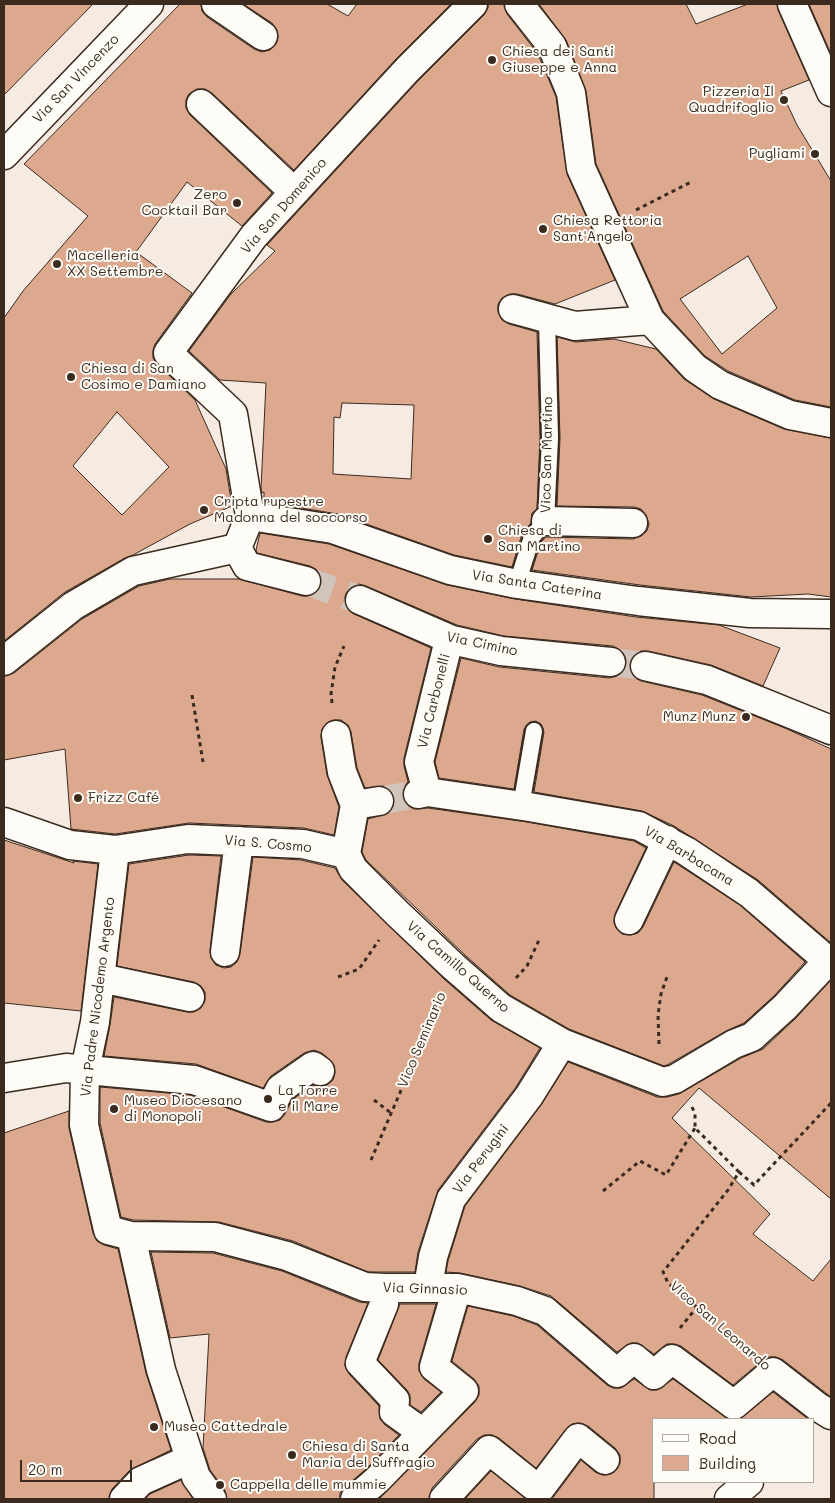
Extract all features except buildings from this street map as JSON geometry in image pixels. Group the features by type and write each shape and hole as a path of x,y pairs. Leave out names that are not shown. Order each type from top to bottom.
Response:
{"street":[{"name":"Via San Vincenzo","path":"4,155 149,4"},
{"path":"216,4 262,36"},
{"name":"Via San Domenico","path":"250,516 233,414 168,353 254,236 407,70 473,4"},
{"path":"519,4 552,46 571,93 581,168 650,320 695,368 720,385 790,415 831,423"},
{"path":"792,4 831,92"},
{"path":"201,104 294,192"},
{"path":"514,309 575,326 650,320"},
{"path":"237,548 250,516"},
{"name":"Via Santa Caterina","path":"250,516 332,529 450,570 517,584 638,601 741,612 831,614"},
{"path":"546,521 633,523"},
{"path":"237,548 247,566 306,581"},
{"path":"4,661 74,606 133,571 237,548"},
{"name":"Via Cimino","path":"360,600 452,640 501,651 611,662"},
{"name":"Via Carbonelli","path":"422,793 419,762 446,652 452,640"},
{"path":"645,666 707,680 831,730"},
{"path":"336,735 342,772 367,803 346,854"},
{"name":"Via Barbacana","path":"422,793 521,806 639,826 667,840 749,893 830,962"},
{"name":"Via S. Cosmo","path":"4,822 70,845 115,850 188,839 303,844 346,854"},
{"path":"629,920 667,840"},
{"path":"224,952 239,841"},
{"name":"Via Padre Nicodemo Argento","path":"115,850 101,978 86,1070 84,1125 108,1230 132,1236"},
{"name":"Via Camillo Querno","path":"346,854 354,869 397,913 501,1008 562,1043 663,1082 675,1078"},
{"path":"675,1078 734,1044 752,1037 830,962"},
{"path":"101,978 190,998"},
{"name":"Via Perugini","path":"428,1287 432,1257 451,1199 528,1096 562,1043"},
{"path":"4,1078 66,1068 194,1080 271,1107 280,1089 313,1066 320,1071"},
{"path":"132,1236 161,1370 196,1477 212,1499"},
{"name":"Via Ginnasio","path":"132,1236 215,1237 287,1256 365,1287 457,1288 517,1301 546,1311 617,1373 634,1358 654,1375 672,1359 734,1406 773,1372"},
{"path":"385,1288 384,1304 360,1363 395,1400 394,1412 423,1432"},
{"path":"355,1499 377,1480 464,1391 434,1367 457,1288"},
{"name":"Vico San Leonardo","path":"773,1372 819,1414"},
{"path":"444,1499 489,1450 539,1490 578,1438 605,1460"},
{"path":"124,1499 141,1481 190,1460"},
{"path":"729,1499 748,1483"}],"lane":[{"name":"Vico San Martino","path":"517,584 532,537 546,521 550,438 547,319"},
{"path":"521,806 534,731"}],"path":[{"path":"606,225 693,181"},
{"path":"336,735 331,694 335,666 344,646"},
{"path":"192,695 203,762"},
{"path":"338,977 359,970 397,913"},
{"path":"514,980 527,966 540,938"},
{"name":"Vico Seminario","path":"371,1160 454,967"},
{"path":"602,1191 640,1161 666,1175 695,1128 695,1114 675,1078 662,1068 658,1037 658,1015 661,994 668,974"},
{"path":"374,1100 391,1112"},
{"path":"695,1128 739,1172 754,1184 831,1103"},
{"name":"Vico San Leonardo","path":"739,1172 728,1190 663,1272 668,1282 724,1328 773,1372"}],"tunnel":[{"path":"306,581 360,600"},
{"path":"611,662 645,666"},
{"path":"379,801 418,794"}],"place":[{"name":"Chiesa dei Santi Giuseppe e Anna","path":"492,60"},
{"name":"Pizzeria Il Quadrifoglio","path":"784,100"},
{"name":"Pugliami","path":"815,154"},
{"name":"Zero Cocktail Bar","path":"237,203"},
{"name":"Chiesa Rettoria Sant'Angelo","path":"543,229"},
{"name":"Macelleria XX Settembre","path":"57,264"},
{"name":"Chiesa di San Cosimo e Damiano","path":"71,377"},
{"name":"Cripta rupestre Madonna del soccorso","path":"204,510"},
{"name":"Chiesa di San Martino","path":"488,539"},
{"name":"Munz Munz","path":"746,717"},
{"name":"Frizz Café","path":"78,798"},
{"name":"La Torre e il Mare","path":"268,1099"},
{"name":"Museo Diocesano di Monopoli","path":"114,1109"},
{"name":"Museo Cattedrale","path":"154,1427"},
{"name":"Chiesa di Santa Maria del Suffragio","path":"292,1455"},
{"name":"Cappella delle mummie","path":"220,1485"}]}
